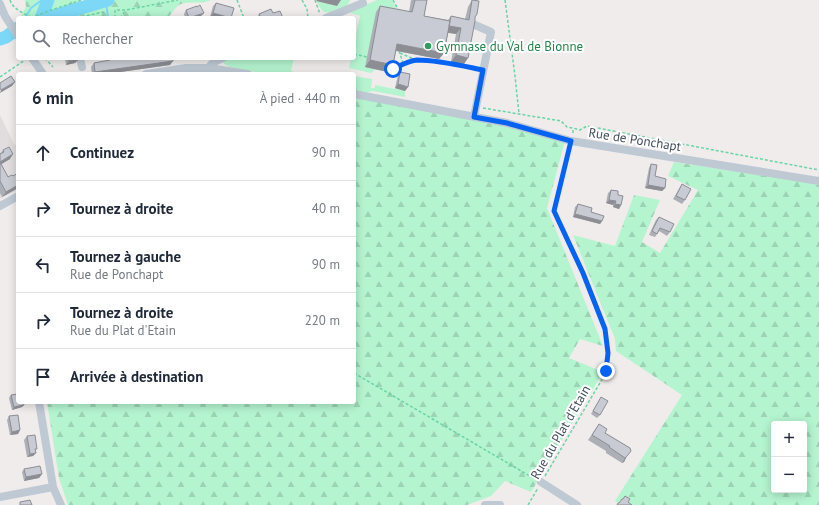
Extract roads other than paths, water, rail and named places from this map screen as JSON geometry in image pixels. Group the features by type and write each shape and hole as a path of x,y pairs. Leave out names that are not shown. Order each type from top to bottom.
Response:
{"street":[{"path":"331,16 363,3"},
{"path":"0,7 16,33"},
{"path":"474,117 491,32 475,25"},
{"path":"31,60 41,72"},
{"path":"80,60 82,71"},
{"path":"209,68 210,65 218,60"},
{"path":"159,72 186,68 209,68 235,72"},
{"name":"Rue de Ponchapt","path":"356,94 507,123 571,141 819,181"},
{"path":"0,206 16,197"},
{"path":"39,404 53,487 61,505"},
{"path":"541,482 577,505"},
{"path":"0,496 53,487"},
{"path":"484,505 500,505"}],"waterway":[{"path":"26,16 31,8 42,0"},
{"path":"42,16 48,0"},
{"path":"54,16 108,0"},
{"path":"106,1 108,16"},
{"path":"0,39 6,37 16,30"}],"place":[{"name":"Gymnase du Val de Bionne","path":"428,46"}]}
